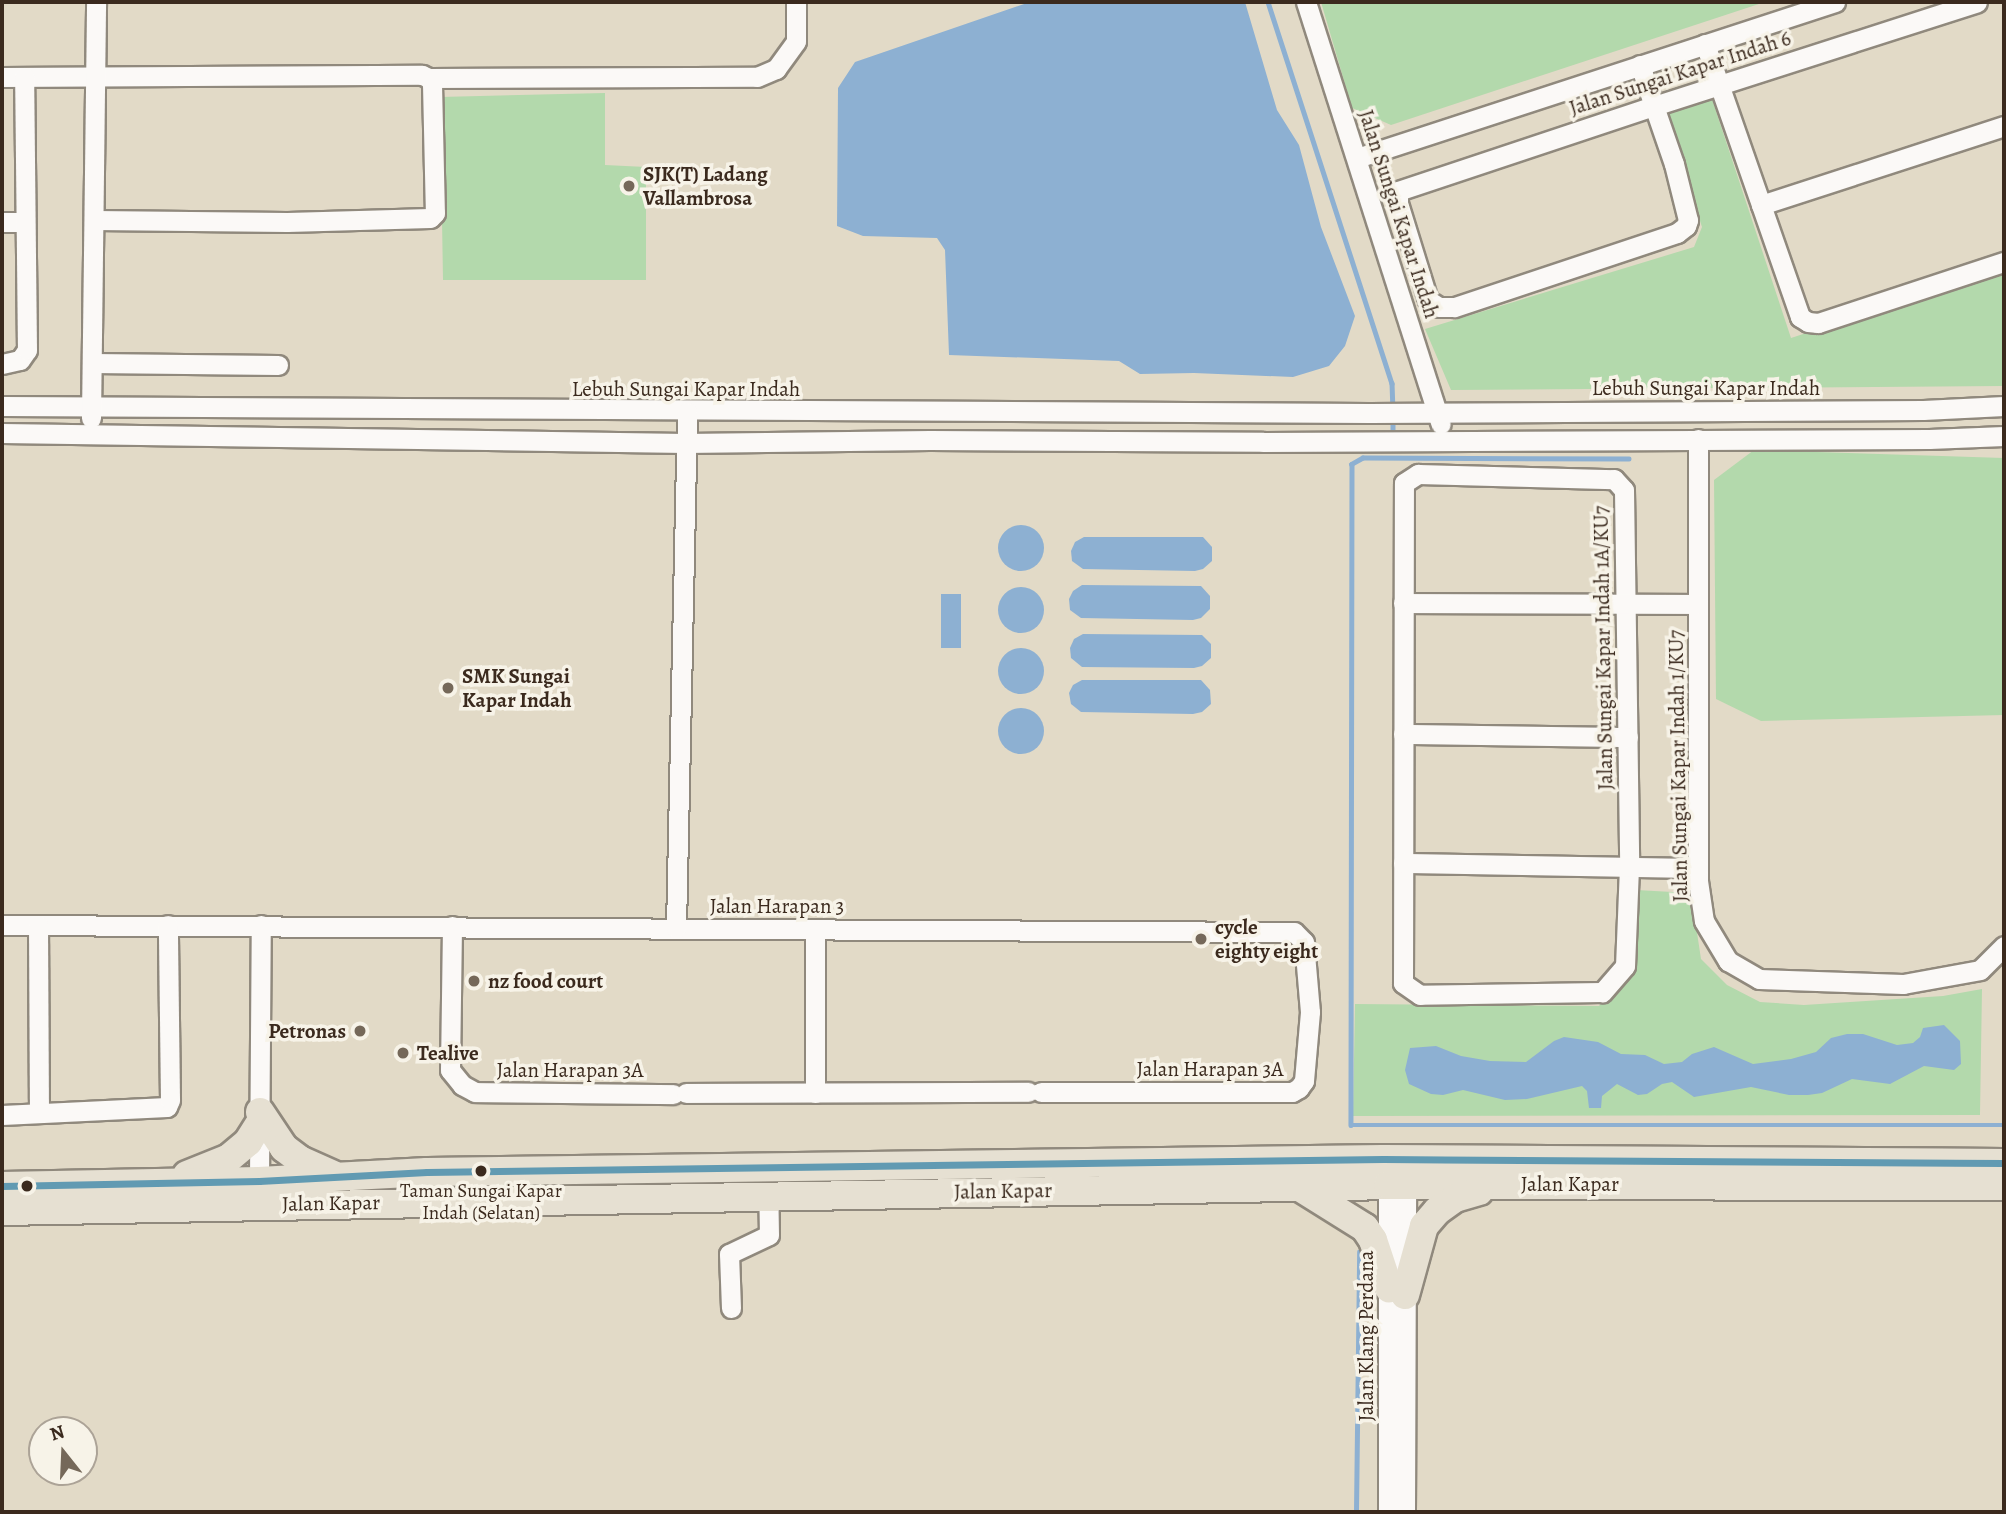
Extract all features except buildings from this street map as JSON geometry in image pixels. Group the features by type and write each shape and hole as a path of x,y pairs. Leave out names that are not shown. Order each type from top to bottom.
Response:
{"highway":[{"path":"160,1196 229,1158 248,1142 260,1118 284,1148 300,1160 341,1178"},
{"name":"Jalan Kapar","path":"2,1210 160,1196 260,1181 427,1172 1397,1172 2004,1163"},
{"name":"Jalan Kapar","path":"2,1186 160,1196 410,1202 1298,1187 1397,1172 1502,1184 2004,1186"},
{"path":"1397,1292 1424,1226 1437,1210 1455,1198 1502,1184"},
{"path":"1298,1187 1364,1227 1373,1240 1397,1292"}],"street":[{"path":"91,433 96,2"},
{"path":"2,77 757,77 776,69 796,41 796,2"},
{"name":"Jalan Sungai Kapar Indah","path":"1307,2 1439,412 1445,441"},
{"name":"Jalan Sungai Kapar Indah 6","path":"1357,158 1835,2"},
{"name":"Jalan Sungai Kapar Indah 6","path":"1654,106 1688,220 1677,233 1454,307 1439,307 1428,300 1398,203 1398,191 1654,106 1977,2"},
{"path":"1705,44 1800,317 1808,322 1818,323 2004,262"},
{"path":"1640,65 1654,106"},
{"path":"2,364 20,360 27,350 24,77"},
{"path":"94,220 300,222 430,218 435,213 432,84 429,78"},
{"path":"1760,205 2004,125"},
{"path":"2,222 25,222"},
{"path":"92,363 278,365"},
{"name":"Lebuh Sungai Kapar Indah","path":"2,406 687,412 1370,413 1923,410 2004,406"},
{"path":"676,928 687,412"},
{"path":"818,412 818,422 825,429 902,442"},
{"path":"2,433 685,443 2004,436"},
{"name":"Jalan Sungai Kapar Indah 1/KU7","path":"1698,439 1698,868 1704,921 1728,961 1759,979 1903,984 1980,970 2004,946"},
{"name":"Jalan Sungai Kapar Indah 1A/KU7","path":"1418,474 1614,479 1624,489 1629,867 1625,967 1602,992 1420,995 1403,983 1403,603 1404,483 1418,474"},
{"path":"1403,603 1698,604"},
{"path":"1403,734 1628,737"},
{"path":"1403,863 1698,868"},
{"name":"Jalan Harapan 3","path":"2,925 1294,932"},
{"path":"38,925 39,1113"},
{"path":"2,1115 167,1107 170,1100 168,925"},
{"path":"261,925 260,1181 282,1194 380,1194 410,1202"},
{"name":"Jalan Harapan 3A","path":"452,926 450,1070 462,1085 475,1092 679,1094 1292,1092 1304,1081 1310,1012 1304,942 1294,932"},
{"path":"815,929 815,1093"},
{"name":"Jalan Klang Perdana","path":"1397,1172 1397,1292 1405,1512"},
{"path":"731,1308 729,1254 769,1235 768,1196"},
{"name":"Jalan Klang Perdana","path":"1388,1512 1397,1292"}],"green space":[{"path":"1321,2 1765,2 1391,125 1352,108"},
{"path":"605,93 605,165 646,167 646,280 443,280 440,97"},
{"path":"1712,99 1791,338 2004,268 2004,386 1451,390 1425,329 1694,247 1702,227 1665,115"},
{"path":"1754,450 2004,458 2004,715 1761,721 1716,699 1714,480"},
{"path":"1636,890 1691,893 1701,959 1727,985 1760,1002 1804,1005 1943,996 1982,989 1980,1115 1353,1116 1355,1004 1599,1006 1633,964"}],"water":[{"path":"1030,2 1245,2 1277,110 1299,145 1321,227 1355,316 1345,346 1329,366 1293,377 1140,374 1119,361 949,355 945,250 937,238 863,236 837,226 838,88 855,62"},
{"path":"1021,525 1037,532 1044,548 1037,564 1021,571 1005,564 998,548 1005,532"},
{"path":"1084,537 1203,537 1212,547 1212,561 1203,569 1195,571 1083,569 1072,561 1071,551 1075,542"},
{"path":"1082,585 1201,586 1210,596 1210,609 1201,618 1193,620 1081,618 1070,610 1069,599 1073,591"},
{"path":"1021,587 1037,594 1044,610 1037,626 1021,633 1005,626 998,610 1005,594"},
{"path":"941,594 961,594 961,648 941,648"},
{"path":"1083,634 1202,635 1211,644 1211,658 1202,666 1194,668 1082,667 1071,658 1070,648 1074,639"},
{"path":"1021,648 1037,655 1044,671 1037,687 1021,694 1005,687 998,671 1005,655"},
{"path":"1082,680 1201,680 1210,690 1211,704 1202,712 1193,714 1081,712 1071,704 1069,693 1073,685"},
{"path":"1021,708 1037,715 1044,731 1037,747 1021,754 1005,747 998,731 1005,715"},
{"path":"1944,1025 1960,1041 1961,1064 1954,1070 1924,1066 1890,1084 1852,1079 1822,1093 1808,1095 1789,1095 1751,1087 1694,1097 1672,1082 1662,1084 1647,1094 1638,1095 1617,1084 1602,1096 1601,1108 1589,1108 1587,1091 1582,1086 1527,1099 1505,1100 1463,1090 1443,1095 1431,1094 1409,1084 1405,1070 1410,1048 1436,1046 1461,1056 1490,1061 1526,1062 1554,1041 1564,1037 1598,1042 1621,1054 1645,1055 1664,1064 1682,1062 1692,1054 1714,1047 1753,1064 1791,1059 1816,1052 1831,1038 1847,1034 1863,1034 1897,1045 1913,1043 1920,1037 1923,1028"}],"waterway":[{"path":"1268,2 1392,383 1393,409"},
{"path":"1393,418 1393,437"},
{"path":"1629,459 1363,458 1352,464 1351,1125 2004,1125"},
{"path":"1356,1512 1359,1252"}],"transit line":[{"path":"2,1186 259,1181 427,1172 1383,1159 2004,1163"}],"place":[{"name":"SJK(T) Ladang Vallambrosa","path":"629,186"},
{"name":"SMK Sungai Kapar Indah","path":"448,688"},
{"name":"cycle eighty eight","path":"1201,939"},
{"name":"nz food court","path":"474,981"},
{"name":"Petronas","path":"360,1031"},
{"name":"Tealive","path":"403,1053"},
{"name":"Taman Sungai Kapar Indah (Selatan)","path":"481,1171"}]}
